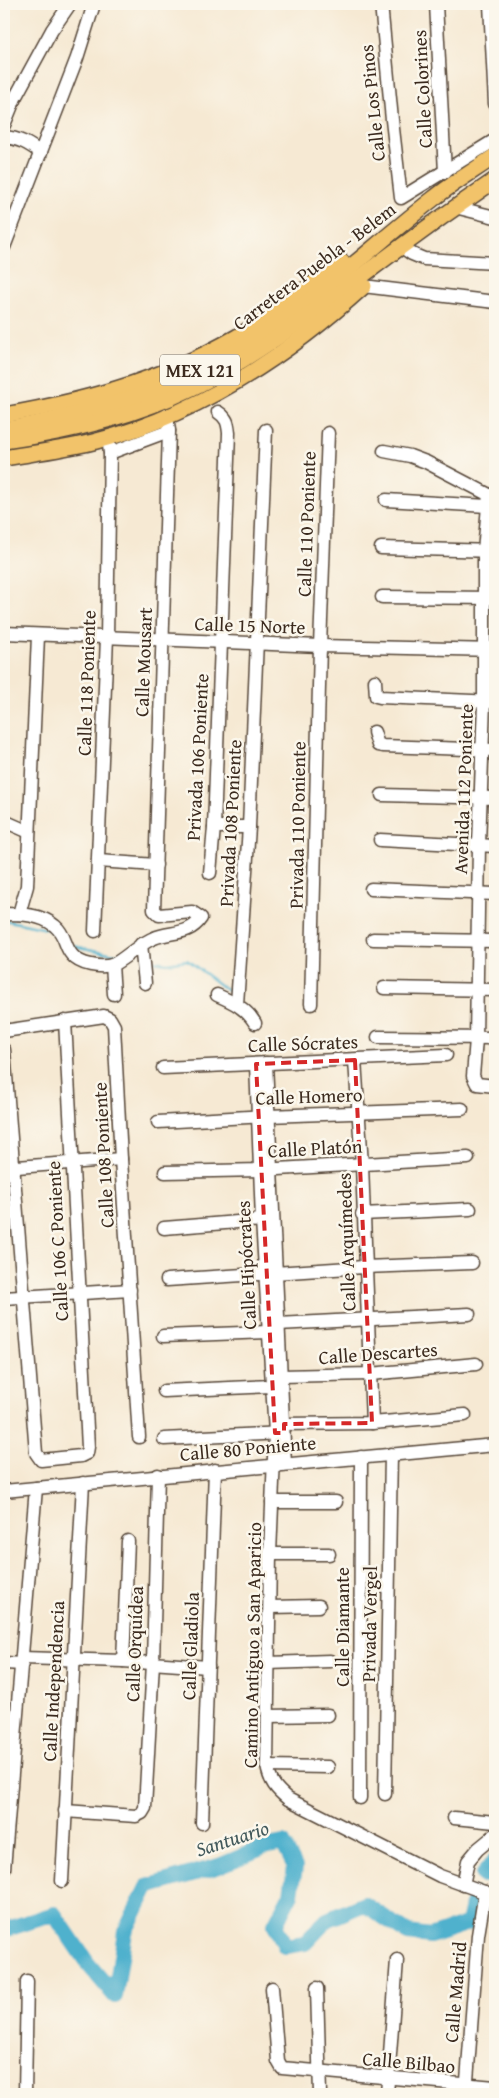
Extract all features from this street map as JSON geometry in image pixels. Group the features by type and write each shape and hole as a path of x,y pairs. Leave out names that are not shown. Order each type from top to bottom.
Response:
{"main road":[{"name":"Carretera Puebla - Belem","path":"4,430 55,420 112,405 166,385 239,349 287,317 369,253 434,198 495,156"},
{"name":"Carretera Puebla - Belem","path":"4,442 102,422 163,401 193,388 282,335 365,279 402,247 495,180"},
{"path":"4,415 85,399 140,382 185,363 250,328 358,250 387,237"},
{"path":"4,458 76,445 108,437 167,415 223,389 256,370 294,344 365,279"}],"street":[{"path":"4,125 15,98 52,30 70,4"},
{"path":"4,247 77,58 94,4"},
{"name":"Calle Los Pinos","path":"382,4 401,198 445,172"},
{"name":"Calle Colorines","path":"436,4 445,172"},
{"path":"490,4 495,104"},
{"path":"4,137 28,143 41,152"},
{"path":"445,172 495,140"},
{"path":"455,207 495,217"},
{"path":"402,247 424,259 495,263"},
{"path":"365,279 495,302"},
{"name":"Privada 106 Poniente","path":"210,873 214,826 229,433 225,416 218,412"},
{"name":"Calle Mousart","path":"141,944 156,937 184,932 193,927 202,918 192,912 159,915 154,910 169,431 167,415"},
{"name":"Privada 108 Poniente","path":"237,1004 249,827 266,430"},
{"path":"110,453 169,431"},
{"name":"Calle 110 Poniente","path":"320,646 328,433"},
{"name":"Calle 118 Poniente","path":"95,931 107,638 110,453 108,437"},
{"path":"384,451 410,456 426,462 490,499"},
{"path":"386,500 490,499"},
{"name":"Avenida 112 Poniente","path":"490,499 489,750 480,798 476,1039 473,1076 477,1084 495,1086"},
{"path":"381,548 490,551"},
{"path":"382,597 490,598"},
{"name":"Calle 15 Norte","path":"4,634 320,646 489,650"},
{"path":"19,914 27,886 38,636"},
{"name":"Privada 110 Poniente","path":"311,1004 320,646"},
{"path":"375,681 376,696 490,702"},
{"path":"374,732 378,745 489,750"},
{"path":"382,795 495,798"},
{"path":"4,821 29,832"},
{"path":"214,826 249,827"},
{"path":"380,840 495,846"},
{"path":"98,861 156,865"},
{"path":"371,889 495,894"},
{"path":"4,914 19,914 40,918 54,925 64,935 72,955 89,965 112,965 141,944"},
{"path":"373,939 495,941"},
{"path":"141,944 145,983"},
{"path":"112,965 114,994"},
{"path":"384,988 495,990"},
{"path":"217,995 237,1004 248,1012 255,1023"},
{"name":"Calle 108 Poniente","path":"66,1021 104,1016 110,1019 114,1026 139,1437"},
{"path":"4,1031 66,1021"},
{"name":"Calle 106 C Poniente","path":"22,1296 36,1453 41,1460 81,1456 87,1453 88,1447 78,1293 66,1021"},
{"path":"378,1037 495,1038"},
{"path":"4,1050 8,1167 22,1296"},
{"name":"Calle Sócrates","path":"163,1068 446,1055"},
{"name":"Calle Arquímedes","path":"356,1060 372,1423"},
{"name":"Calle Hipócrates","path":"261,1063 270,1273 276,1381 281,1430 280,1464"},
{"name":"Calle Homero","path":"158,1122 462,1108"},
{"name":"Calle Platón","path":"164,1172 265,1170 468,1158"},
{"path":"8,1167 72,1164 121,1159"},
{"name":"Calle Hipócrates","path":"265,1170 262,1220 270,1273"},
{"path":"362,1214 470,1209"},
{"path":"164,1228 262,1220"},
{"path":"167,1280 364,1267 472,1263"},
{"path":"4,1298 130,1290"},
{"path":"163,1336 274,1336 367,1320 469,1314"},
{"name":"Calle Descartes","path":"164,1391 476,1364"},
{"path":"164,1439 465,1415"},
{"name":"Calle 80 Poniente","path":"4,1491 158,1475 495,1445"},
{"name":"Privada Vergel","path":"385,1794 391,1454"},
{"name":"Calle Diamante","path":"360,1798 361,1457"},
{"name":"Camino Antiguo a San Aparicio","path":"280,1464 272,1502 270,1554 267,1766 270,1779 275,1788 288,1799 440,1876 490,1894"},
{"name":"Calle Gladiola","path":"202,1823 215,1470"},
{"name":"Calle Orquídea","path":"65,1811 136,1816 142,1813 145,1808 153,1664 158,1475"},
{"name":"Calle Independencia","path":"62,1881 72,1660 83,1483"},
{"path":"4,1869 36,1488"},
{"path":"272,1502 336,1502"},
{"path":"123,1661 128,1540"},
{"path":"270,1554 329,1554"},
{"path":"270,1607 319,1606"},
{"path":"4,1663 72,1660 123,1661 208,1667"},
{"path":"268,1663 330,1661"},
{"path":"268,1716 328,1715"},
{"path":"267,1766 328,1767"},
{"path":"454,1818 495,1822"},
{"path":"463,1884 468,1861 478,1849 495,1835"},
{"name":"Calle Madrid","path":"466,2090 478,1935 490,1894"},
{"path":"387,2094 397,1960"},
{"path":"26,2094 27,1981"},
{"name":"Calle Bilbao","path":"272,1988 278,2061 282,2068 387,2078 466,2090 495,2087"},
{"path":"317,1988 320,2094"}],"highlighted area":[{"path":"355,1060 372,1423 284,1424 284,1433 275,1433 256,1064"}],"waterway":[{"path":"4,920 47,929 56,935"},
{"path":"73,946 120,955"},
{"path":"147,960 167,963 187,960 233,995"},
{"name":"Santuario","path":"4,1930 54,1914 88,1964 115,1996 125,1932 147,1887 219,1866 264,1847 283,1843 295,1867 291,1894 275,1925 285,1946 305,1943 327,1920 364,1904 408,1933 430,1936 469,1923 475,1895"},
{"name":"Santuario","path":"483,1875 495,1860"}]}
